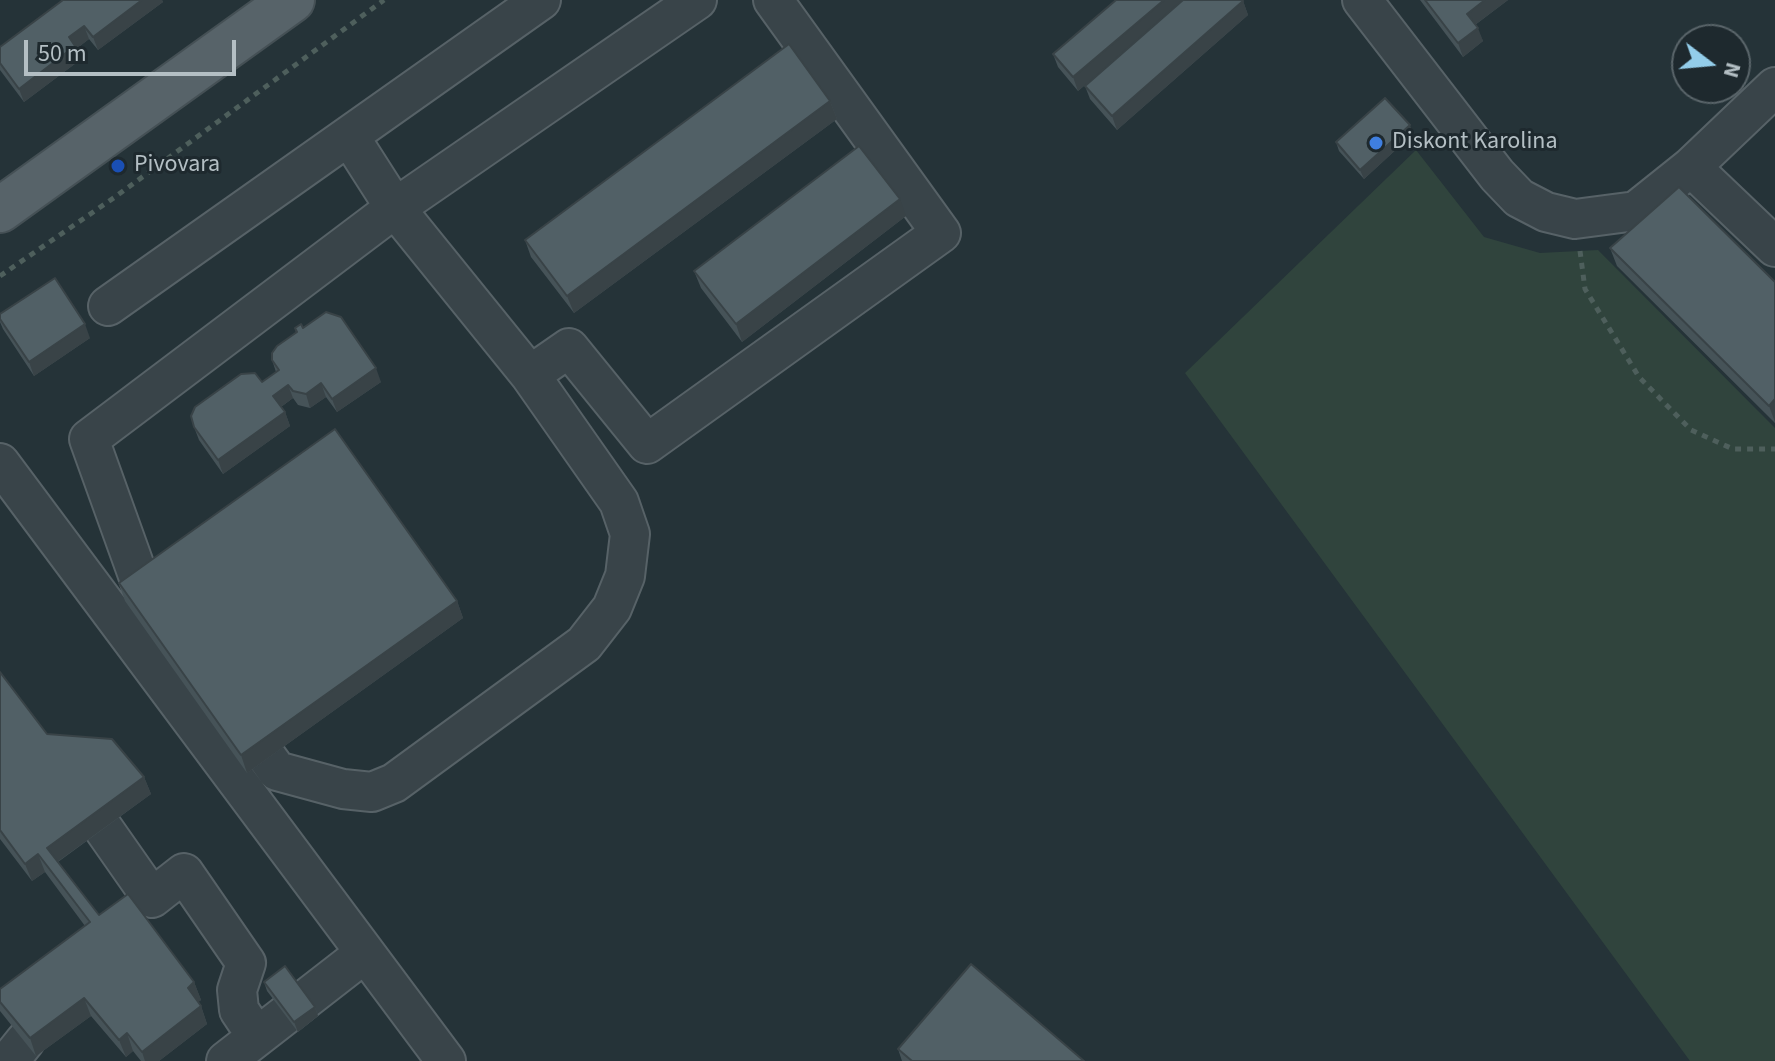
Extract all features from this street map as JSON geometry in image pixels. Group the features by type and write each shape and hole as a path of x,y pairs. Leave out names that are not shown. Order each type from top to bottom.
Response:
{"main road":[{"path":"0,210 292,0"}],"lane":[{"path":"108,306 541,0"},
{"path":"349,136 395,208 530,375 619,502 630,534 625,576 612,608 584,644 394,783 372,792 343,789 277,771 140,581 89,439 395,208 697,0"},
{"path":"530,375 569,348 647,444 941,233 773,0"},
{"path":"1362,0 1497,175 1519,198 1546,212 1575,219 1636,211 1691,167 1775,87"},
{"path":"1691,167 1775,247"},
{"path":"0,463 446,1061"},
{"path":"103,828 152,898 184,873 246,963 237,990 239,1010 257,1037"},
{"path":"226,1061 365,953"}],"path":[{"path":"0,276 115,197 384,0"},
{"path":"1575,219 1585,289 1639,377 1691,430 1733,449 1775,449"}],"green space":[{"path":"1416,150 1484,237 1540,253 1598,250 1775,428 1775,1061 1690,1061 1185,373"}],"building":[{"path":"63,0 142,0 93,37 84,26 69,37 75,46 19,89 0,63 0,47"},
{"path":"1116,0 1164,0 1073,77 1053,54"},
{"path":"1183,0 1243,1 1112,116 1085,86"},
{"path":"1425,0 1485,0 1467,14 1478,28 1458,43"},
{"path":"789,44 830,101 567,296 525,240"},
{"name":"Diskont Karolina","path":"1385,98 1410,125 1360,170 1336,142"},
{"path":"859,146 900,199 736,324 694,271"},
{"path":"1679,187 1775,282 1775,399 1769,406 1610,248"},
{"path":"55,278 85,324 29,362 0,319 0,314"},
{"path":"326,312 341,317 376,368 332,399 321,383 306,394 293,391 288,385 273,396 285,412 218,460 194,427 191,416 195,407 241,374 255,373 262,382 279,370 272,360 277,346 297,332 295,328 301,324 303,328"},
{"path":"335,429 457,601 241,755 119,583"},
{"path":"0,672 47,734 112,739 144,777 47,848 99,915 128,894 194,982 188,988 201,1006 142,1052 127,1033 119,1040 84,998 30,1038 0,1002 0,989 90,922 38,854 25,864 0,830"},
{"path":"971,964 1084,1061 912,1061 898,1049"},
{"path":"285,966 315,1007 294,1022 264,982"}],"place":[{"name":"Diskont Karolina","path":"1376,143"},
{"name":"Pivovara","path":"118,166"}]}
